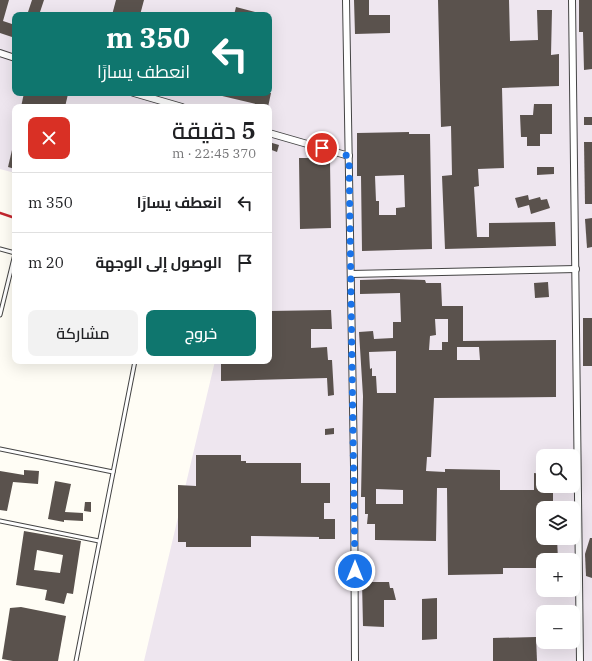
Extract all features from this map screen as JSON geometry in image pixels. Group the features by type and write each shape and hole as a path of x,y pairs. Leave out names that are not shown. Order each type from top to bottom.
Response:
{"street":[{"path":"346,0 351,274 355,661"},
{"path":"572,0 580,661"},
{"path":"0,53 12,57"},
{"path":"144,96 172,104"},
{"path":"272,134 349,156"},
{"path":"351,274 576,269"}],"lane":[{"path":"0,249 12,253"},
{"path":"0,315 12,266"},
{"path":"76,661 134,364"},
{"path":"0,449 113,472"},
{"path":"0,521 100,541"}],"shaded area":[{"path":"0,0 592,0 592,661 144,661 214,364 272,364 272,104 12,104 12,172 0,169"}],"building":[{"path":"0,0 9,0 3,21 12,24 12,37 0,33"},
{"path":"32,0 44,0 40,12 28,12"},
{"path":"116,0 144,0 141,12 113,12"},
{"path":"354,0 369,0 369,15 390,15 390,33 355,34"},
{"path":"438,0 509,0 510,41 538,40 537,10 552,10 551,55 559,54 559,86 502,88 504,168 478,169 479,186 474,187 477,237 489,237 489,223 555,222 556,246 445,249 442,176 452,175 451,126 441,127"},
{"path":"579,0 592,0 592,69 584,70 583,32 579,32"},
{"path":"236,7 255,12 235,12"},
{"path":"23,96 68,96 66,104 22,104"},
{"path":"222,96 270,96 269,104 256,104"},
{"path":"534,104 552,104 552,134 540,134 540,146 527,146 527,137 521,137 520,115 533,115"},
{"path":"584,117 592,117 592,125 584,125"},
{"path":"409,132 409,134 430,134 432,249 362,251 361,176 357,176 357,133","holes":["404,175 405,207 396,208 396,215 379,215 379,201 376,201 375,176"]},
{"path":"584,142 592,142 592,204 585,204"},
{"path":"272,143 279,145 277,152 272,150"},
{"path":"12,150 12,168 8,167"},
{"path":"299,158 314,158 314,161 330,161 331,228 300,229"},
{"path":"537,167 554,167 554,174 537,175"},
{"path":"528,195 529,200 540,197 541,200 547,199 550,208 531,214 529,205 518,208 515,198"},
{"path":"592,218 592,247 587,248 585,219"},
{"path":"360,280 425,280 426,283 441,283 442,306 463,306 463,341 556,340 556,397 434,398 431,457 427,457 426,471 445,472 445,469 500,470 500,490 534,490 534,473 536,473 536,493 553,493 553,501 536,501 536,545 557,545 558,553 536,553 536,568 503,568 503,574 448,575 447,488 437,488 436,541 375,540 375,524 367,524 368,514 365,514 365,497 361,497 363,396 359,332 373,331 374,339 393,338 393,322 401,322 400,293 360,294","holes":["435,319 448,319 448,342 442,342 442,350 429,350 430,336 436,335","457,347 479,347 480,360 457,360","396,351 396,393 377,393 376,376 372,376 369,352","376,489 403,490 403,504 376,504"]},
{"path":"548,282 549,297 535,298 534,283"},
{"path":"331,310 332,329 311,329 311,348 327,347 328,360 332,360 334,395 328,396 327,378 221,381 221,364 272,364 272,311"},
{"path":"583,318 592,318 592,366 583,366"},
{"path":"334,428 334,434 325,435 325,429"},
{"path":"196,455 241,455 241,461 246,461 246,463 301,463 301,483 330,483 330,503 324,503 324,519 335,519 335,539 319,539 319,537 251,536 251,547 186,547 186,542 178,542 178,485 196,486"},
{"path":"24,470 39,471 38,484 13,482 7,511 0,510 0,471 24,475"},
{"path":"55,481 71,484 65,512 83,513 83,521 64,520 64,522 48,519"},
{"path":"85,502 91,502 91,512 84,511"},
{"path":"24,531 81,541 73,594 67,593 64,604 45,600 47,590 16,585","holes":["37,550 63,555 60,573 34,570"]},
{"path":"590,538 592,538 592,578 586,576 585,554"},
{"path":"362,582 389,582 390,588 393,588 396,600 384,600 384,627 363,626"},
{"path":"437,598 437,639 422,640 422,599"},
{"path":"21,607 66,616 58,661 13,661 2,659 10,608"},
{"path":"536,637 537,661 493,661 493,638"}],"railway":[{"path":"0,213 12,217"}],"route":[{"path":"322,148 349,156 355,571"}]}
